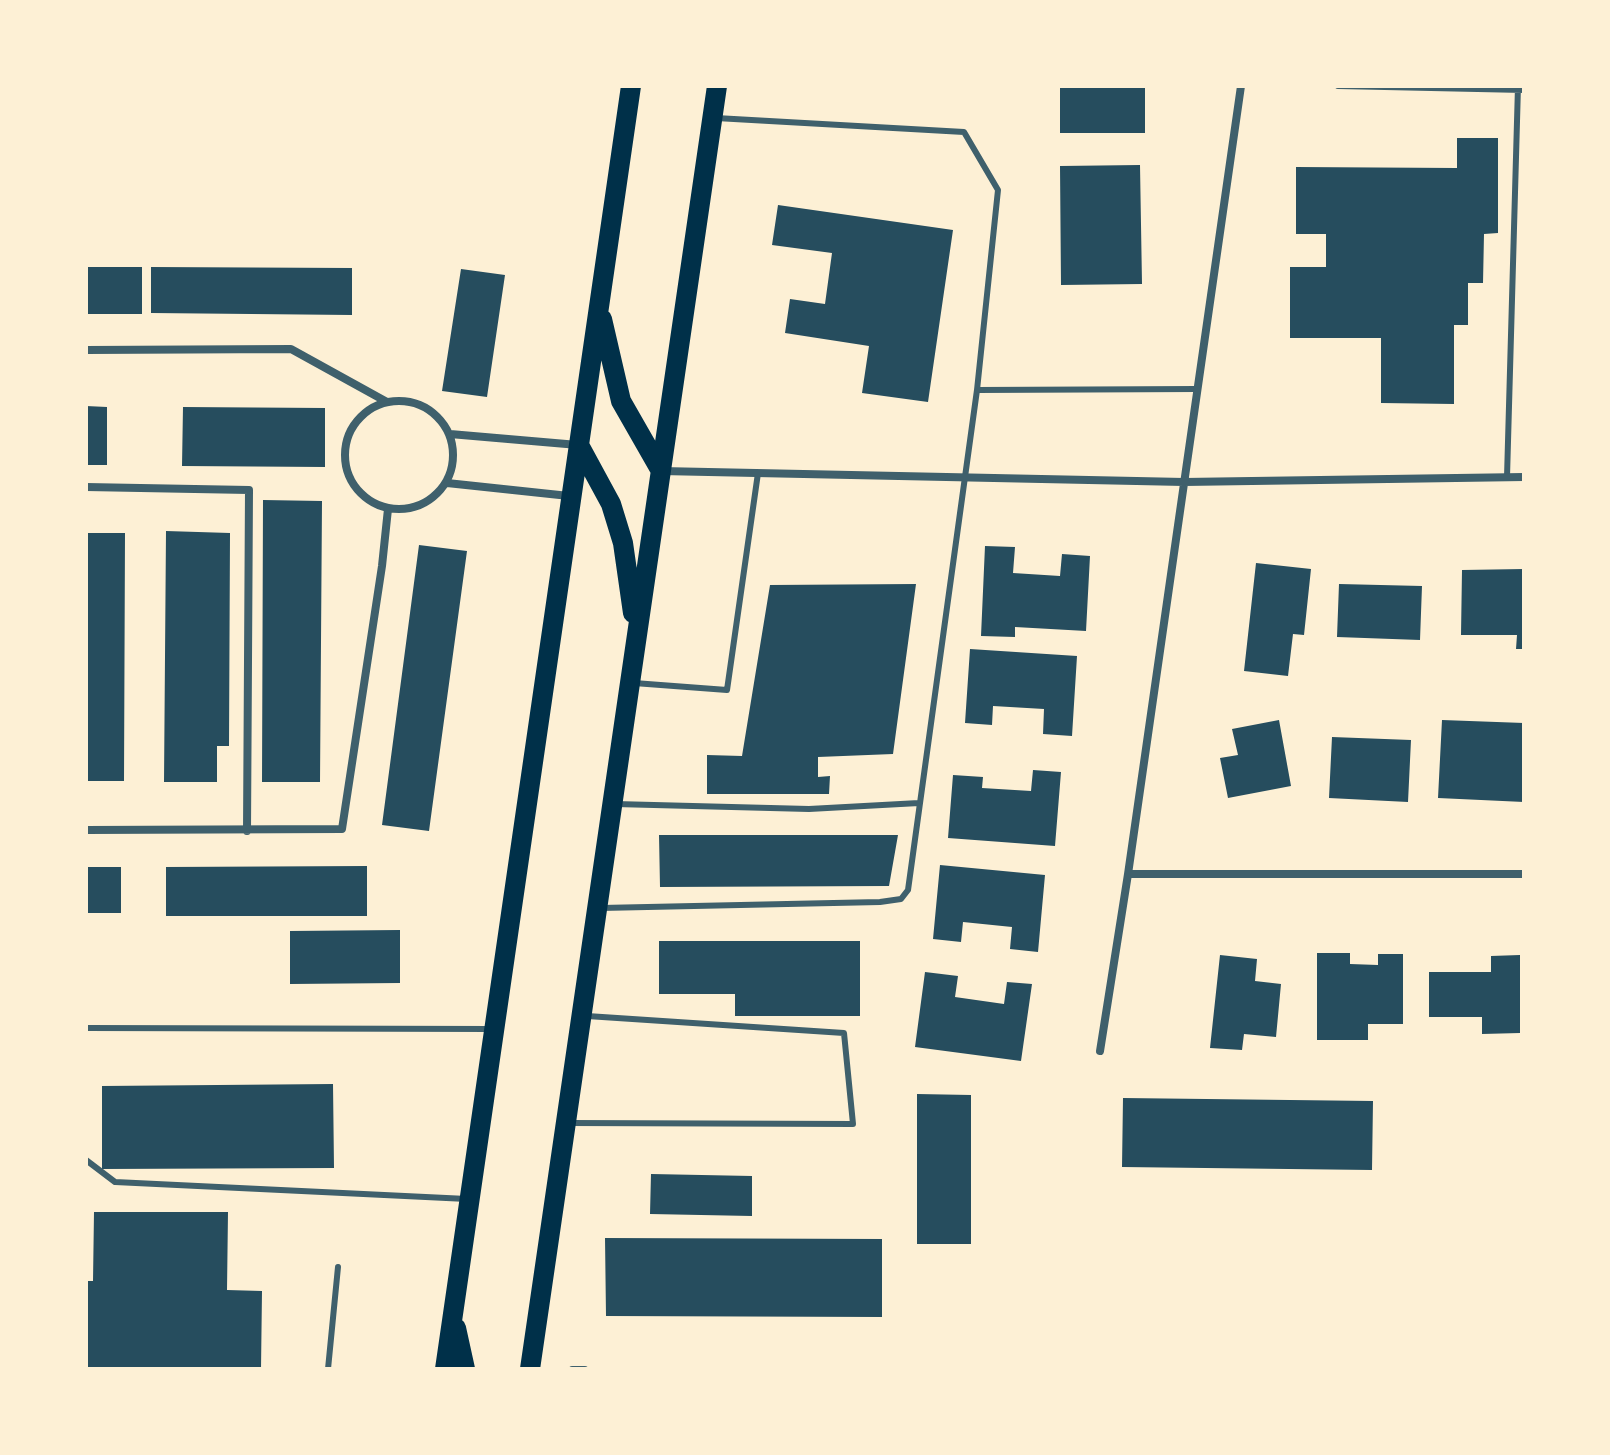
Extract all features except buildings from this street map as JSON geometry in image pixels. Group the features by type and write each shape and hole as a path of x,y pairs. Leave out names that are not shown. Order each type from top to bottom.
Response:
{"main road":[{"path":"445,1369 631,86"},
{"path":"530,1369 717,86"},
{"path":"599,307 621,401 661,471"},
{"path":"579,445 611,504 623,543 637,637"},
{"path":"453,1316 465,1369"}],"street":[{"path":"1100,1051 1241,86"},
{"path":"86,350 291,349 387,402"},
{"path":"403,401 431,411 450,434 454,460 447,483 422,505 405,510 388,509 373,503 358,492 348,475 344,457 347,438 356,422 370,409 387,402 403,401"},
{"path":"450,434 579,445"},
{"path":"661,471 1184,482 1524,477"},
{"path":"447,483 573,497"},
{"path":"86,487 249,490 247,831"},
{"path":"86,830 342,829 380,582 388,509"},
{"path":"1128,874 1524,874"}],"lane":[{"path":"1338,86 1520,88 1507,477"},
{"path":"597,908 880,902 901,899 908,890 977,390 998,190 964,132 712,118"},
{"path":"977,390 1197,389"},
{"path":"630,683 727,690 758,473"},
{"path":"612,804 809,809 919,803"},
{"path":"566,1123 853,1124 844,1033 582,1016"},
{"path":"86,1028 495,1029"},
{"path":"86,1160 115,1182 470,1199"},
{"path":"328,1369 338,1267"},
{"path":"572,1369 585,1369"}]}
